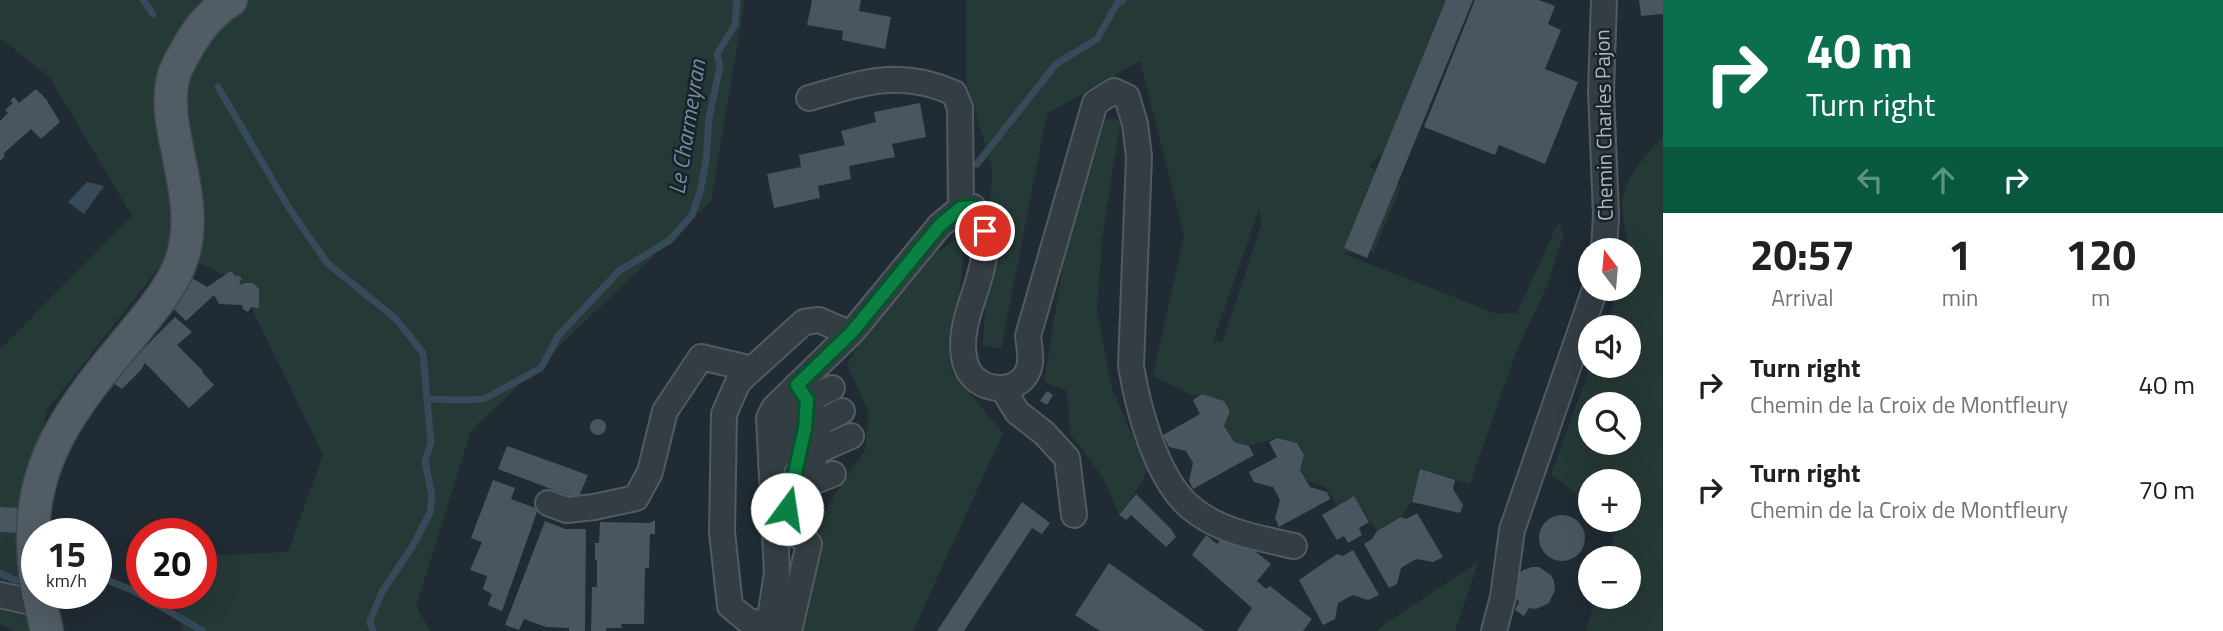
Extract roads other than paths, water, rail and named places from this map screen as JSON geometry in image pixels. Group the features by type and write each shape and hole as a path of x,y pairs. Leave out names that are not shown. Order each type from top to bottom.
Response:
{"main road":[{"path":"34,518 39,478 47,457 79,400 155,307 180,265 188,234 188,203 170,111 173,76 193,38 223,5 231,0"}],"street":[{"name":"Chemin Charles Pajon","path":"1604,0 1601,91 1605,238"},
{"path":"808,98 866,82 905,79 933,83 954,93 960,108 961,208"},
{"path":"788,518 823,432 849,333 940,225 961,208 973,207 980,217 985,231 986,251 962,340 965,364 973,378 989,387 1003,389 1021,381 1030,364 1028,336 1095,103 1114,91 1127,97 1136,124 1139,157 1130,366 1149,438 1166,477 1189,507 1214,523 1244,535 1294,546"},
{"path":"1494,631 1503,597 1512,530 1591,301"},
{"path":"775,630 747,620 730,606 722,533 724,414 738,382 804,322 819,320 849,333"},
{"path":"548,503 567,510 636,498 650,472 665,411 701,358 752,369"},
{"path":"1003,389 1017,412 1044,433 1067,458 1074,514"},
{"path":"775,630 809,544 788,518 771,465 769,418 774,408 823,432"},
{"path":"775,630 777,573 805,428 823,432"},
{"path":"0,595 21,595"}],"water":[{"path":"87,182 104,186 84,214 68,202"}],"waterway":[{"path":"143,0 153,14"},
{"name":"Le Charmeyran","path":"466,400 484,399 541,368 559,335 619,271 670,240 692,215 706,160 709,118 720,66 717,54 735,25 737,0"},
{"path":"977,164 1056,64 1097,39 1118,2 1123,0"},
{"path":"218,87 289,208 327,263 396,319 423,353 427,399"},
{"name":"Le Charmeyran","path":"373,631 370,621 382,592 412,547 430,513 432,497 425,461 431,442 427,399 463,400"},
{"path":"0,573 15,580 21,580"},
{"path":"112,582 132,590 203,631"}]}
